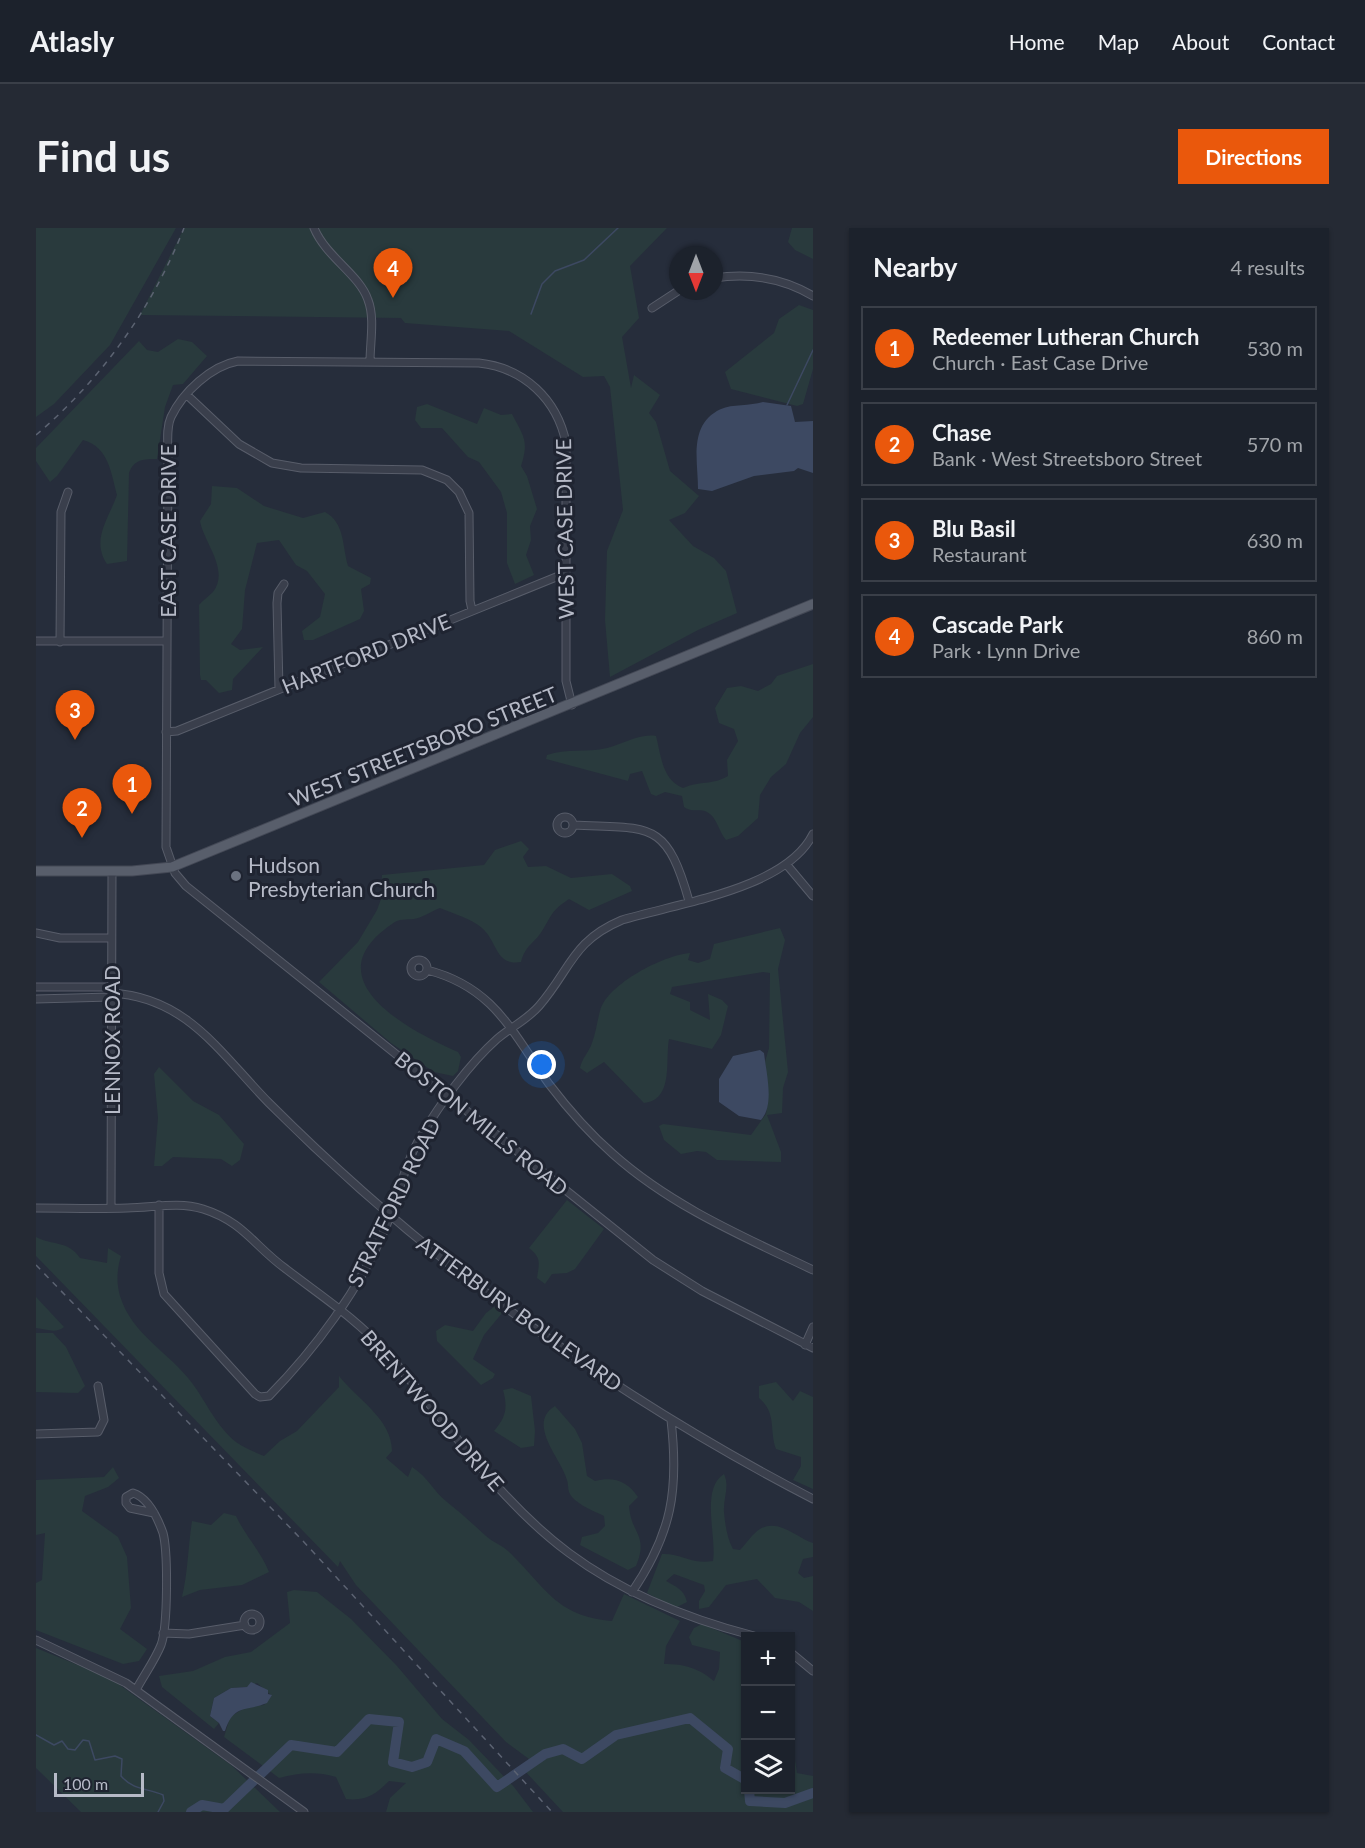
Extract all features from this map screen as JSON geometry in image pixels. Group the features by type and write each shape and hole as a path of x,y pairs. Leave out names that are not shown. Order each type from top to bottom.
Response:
{"main road":[{"name":"WEST STREETSBORO STREET","path":"36,871 112,871 172,867 572,705 813,604"}],"street":[{"path":"314,228 329,253 368,297 371,314 370,362"},
{"path":"723,278 762,277 791,285 813,296"},
{"path":"652,308 669,297"},
{"name":"EAST CASE DRIVE","path":"172,867 166,847 168,428 171,417 204,377 232,362 370,362"},
{"name":"WEST CASE DRIVE","path":"370,362 488,364 516,374 541,393 557,414 566,443 566,690 572,705"},
{"path":"187,395 239,444 272,464 300,468 422,470 447,480 459,492 468,513 472,610"},
{"path":"60,642 61,512 68,492"},
{"name":"HARTFORD DRIVE","path":"166,732 177,731 566,573"},
{"path":"279,689 277,603 278,593 284,584"},
{"path":"36,641 167,641"},
{"path":"574,825 639,829 653,834 674,854 689,901"},
{"path":"813,834 787,865 813,896"},
{"name":"STRATFORD ROAD","path":"159,1205 159,1273 164,1294 192,1328 260,1398 269,1396 340,1307 368,1261 389,1215 412,1154 448,1095 489,1047 524,1021 542,1003 574,954 592,936 622,920 753,882 787,865"},
{"name":"BOSTON MILLS ROAD","path":"172,867 186,886 667,1269 712,1297 813,1348"},
{"name":"LENNOX ROAD","path":"111,1208 112,871"},
{"path":"36,933 60,938 111,938"},
{"path":"427,970 447,975 475,990 491,1003 575,1116 628,1167 684,1206 813,1270"},
{"name":"ATTERBURY BOULEVARD","path":"36,987 147,998 196,1025 277,1110 389,1215 462,1275 542,1335 670,1420 813,1499"},
{"name":"ATTERBURY BOULEVARD","path":"36,999 111,993"},
{"name":"BRENTWOOD DRIVE","path":"36,1208 192,1206 230,1221 251,1235 278,1263 340,1307 386,1352 462,1445 525,1514 572,1556 632,1592 675,1611 741,1632"},
{"path":"805,1344 813,1327"},
{"path":"36,1434 98,1432 104,1420 98,1386"},
{"path":"632,1592 656,1553 671,1512 675,1472 670,1420"},
{"path":"136,1690 162,1643 166,1609 164,1535 153,1513"},
{"path":"163,1633 189,1634 245,1625"},
{"path":"36,1640 96,1667 136,1690 304,1812"},
{"path":"795,1656 813,1671"}],"shaded area":[{"path":"36,228 176,228 110,345 54,404 36,417"},
{"path":"184,228 667,228 630,266 639,318 622,337 631,388 634,375 660,395 649,413 656,422 670,471 699,496 685,513 669,520 693,546 714,558 726,571 737,613 698,630 610,677 605,620 607,551 623,510 610,387 604,376 583,377 509,331 405,323 401,318 140,315"},
{"path":"792,228 813,228 813,259 795,250 788,242"},
{"path":"799,305 813,310 813,369 803,404 797,406 731,389 725,372 774,333 779,319"},
{"path":"178,339 192,342 207,356 183,384 173,385 165,407 157,459 137,462 131,468 127,561 107,564 102,555 101,538 117,495 104,455 92,443 83,440 50,482 36,461 36,448 139,341 147,350 158,352"},
{"path":"427,404 477,424 484,408 501,415 512,414 524,439 525,451 521,466 527,476 537,509 530,526 531,540 526,555 534,575 515,584 507,563 507,513 501,492 479,462 468,457 442,428 421,428 415,420 417,407"},
{"path":"212,486 237,488 264,506 303,518 325,512 336,522 342,535 348,566 371,578 370,584 361,589 364,611 360,619 313,640 304,640 302,631 320,617 325,594 307,571 296,565 279,540 257,543 245,590 242,629 231,644 240,650 263,647 233,679 232,690 219,693 206,680 201,680 200,675 199,605 213,592 219,575 200,521 211,504"},
{"path":"813,664 813,717 800,733 786,764 771,777 760,795 758,818 738,836 726,840 710,814 684,807 682,796 665,792 656,796 651,794 642,771 630,774 628,781 546,759 547,755 554,753 599,749 650,735 656,736 664,766 676,784 683,788 722,779 728,776 727,760 738,741 734,729 719,723 715,708 727,688 741,686 758,691 771,684 777,676"},
{"path":"521,841 529,849 523,857 528,867 546,866 571,878 612,874 630,886 632,891 589,910 569,899 552,913 539,935 525,951 521,962 513,962 501,957 487,934 478,925 440,908 417,918 395,922 370,944 361,964 364,983 376,1000 394,1016 415,1030 458,1052 461,1057 458,1071 453,1076 434,1072 391,1043 319,982 358,942 377,910 381,899 382,875 484,865 495,850"},
{"path":"780,928 785,940 778,969 788,1072 783,1088 782,1113 767,1115 781,1152 781,1162 717,1160 706,1152 697,1151 681,1154 664,1140 659,1126 663,1124 751,1135 766,1114 768,1100 765,1062 769,1048 770,973 763,972 672,987 670,994 690,1002 690,1010 710,1020 708,994 722,1000 728,1006 721,1035 712,1049 669,1039 664,1087 654,1100 644,1103 604,1062 587,1073 580,1068 595,1035 600,1011 613,991 652,965 690,953 688,960 698,963 710,959 714,944"},
{"path":"159,1067 193,1101 219,1115 244,1144 240,1160 232,1166 221,1159 173,1157 162,1166 154,1166 158,1118 154,1074"},
{"path":"567,1200 604,1229 575,1269 567,1273 552,1274 545,1284 537,1278 538,1258 529,1248"},
{"path":"36,1237 70,1248 80,1258 107,1263 108,1248 121,1256 118,1276 119,1291 133,1322 183,1372 223,1429 242,1446 264,1456 280,1441 297,1431 339,1387 339,1376 380,1419 386,1429 392,1451 386,1458 408,1477 412,1467 418,1471 442,1498 488,1538 508,1551 553,1598 564,1606 593,1618 612,1621 624,1594 680,1621 666,1646 664,1664 691,1668 714,1681 719,1669 720,1652 692,1645 689,1637 694,1628 702,1624 741,1640 741,1794 795,1794 795,1760 797,1773 813,1776 813,1812 563,1812 523,1769 533,1762 506,1742 356,1585 340,1561 338,1567 36,1256"},
{"path":"36,1297 64,1327 54,1331 36,1328"},
{"path":"494,1307 503,1312 484,1335 473,1359 495,1374 493,1378 481,1385 437,1341 436,1331 445,1325 473,1331 486,1313"},
{"path":"36,1333 53,1333 66,1347 85,1386 78,1393 36,1392"},
{"path":"776,1382 793,1401 800,1391 813,1397 813,1489 793,1480 801,1466 801,1457 776,1449 768,1410 759,1398 759,1386"},
{"path":"512,1388 531,1396 535,1431 534,1446 521,1448 494,1431 505,1412 503,1390"},
{"path":"555,1406 575,1429 582,1443 587,1476 595,1481 608,1479 620,1481 630,1487 638,1497 629,1506 640,1541 640,1556 636,1566 628,1570 580,1545 582,1537 598,1533 605,1526 604,1516 579,1503 569,1493 564,1471 544,1432 547,1413"},
{"path":"113,1467 119,1478 108,1487 85,1496 82,1511 118,1537 127,1557 131,1608 120,1629 147,1649 139,1661 123,1664 36,1630 36,1583 42,1580 45,1533 36,1535 36,1480 104,1477"},
{"path":"724,1474 726,1479 725,1521 733,1549 740,1550 757,1531 767,1526 781,1527 813,1543 813,1557 803,1559 798,1573 804,1578 813,1576 813,1611 799,1602 775,1598 757,1579 726,1585 709,1607 699,1609 699,1601 705,1591 704,1585 674,1574 666,1581 682,1591 687,1602 675,1608 647,1593 662,1554 706,1562 713,1561 711,1502 717,1481"},
{"path":"224,1513 236,1516 269,1572 242,1585 200,1590 182,1597 192,1521 211,1525"},
{"path":"294,1590 317,1592 351,1619 397,1666 442,1719 469,1740 514,1787 533,1812 386,1812 390,1798 406,1783 389,1781 370,1796 346,1799 336,1777 307,1773 279,1778 224,1737 230,1717 246,1707 264,1705 271,1695 257,1683 247,1687 231,1688 214,1698 210,1716 219,1723 214,1729 162,1687 159,1676 193,1671 225,1657 251,1652 290,1623 287,1592"},
{"path":"36,1648 110,1678 231,1765 280,1812 81,1812 36,1768"}],"water":[{"path":"763,402 791,406 795,422 813,421 813,473 798,468 794,471 754,476 712,491 698,489 697,444 703,424 721,409"},
{"path":"760,1050 764,1053 769,1097 768,1106 761,1120 739,1116 719,1102 719,1079 733,1056"},
{"path":"251,1682 268,1690 268,1694 272,1695 267,1703 236,1713 223,1731 219,1723 210,1716 214,1698 231,1688 247,1687"}],"waterway":[{"path":"531,314 542,284 555,271 584,260 618,228"},
{"path":"787,405 813,350"},
{"path":"191,1812 202,1805 224,1809 291,1745 337,1752 369,1719 399,1722 393,1762 412,1767 427,1762 436,1739 464,1751 497,1787 545,1754 563,1749 582,1759 616,1735 690,1718 728,1749 725,1768 741,1777"},
{"path":"36,1735 54,1745 62,1741 68,1749 75,1750 83,1740 89,1741 95,1760 115,1756 122,1759 121,1776 126,1781 136,1787 163,1795 164,1801 158,1812"},
{"path":"749,1794 750,1801 785,1803 813,1793"}],"railway":[{"path":"36,435 82,391 123,340 157,286 184,228"},
{"path":"36,1265 303,1541 552,1812"}],"place":[{"name":"Cascade Park","path":"393,298"},
{"name":"Blu Basil","path":"75,740"},
{"name":"Redeemer Lutheran Church","path":"132,814"},
{"name":"Chase","path":"82,838"},
{"name":"Hudson Presbyterian Church","path":"236,876"}]}
